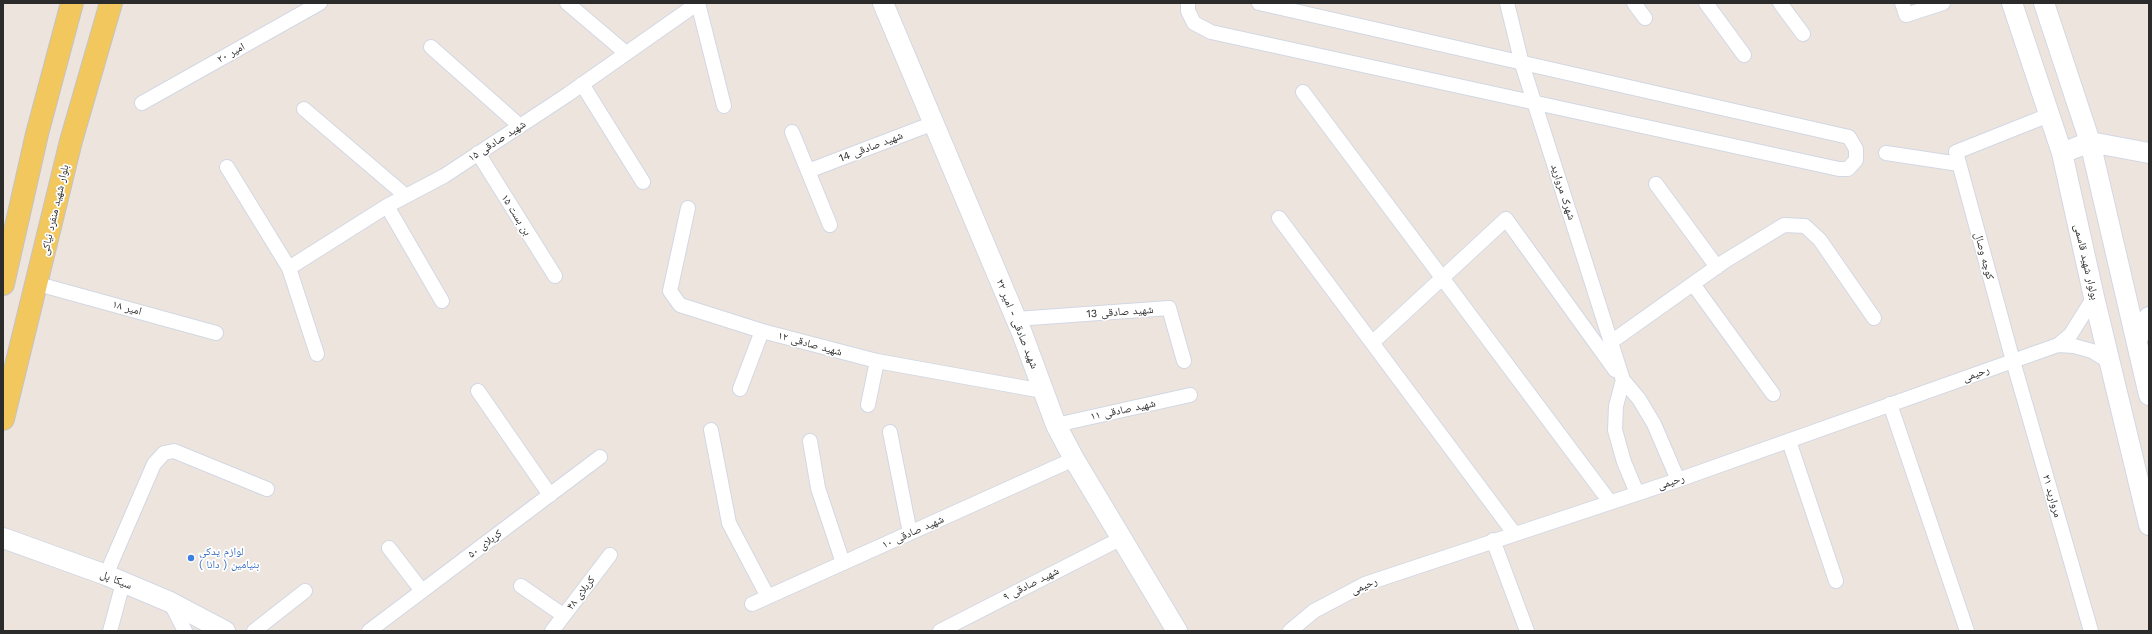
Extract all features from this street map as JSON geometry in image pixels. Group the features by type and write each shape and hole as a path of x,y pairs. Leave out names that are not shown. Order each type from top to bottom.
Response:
{"main road":[{"name":"بلوار شهید منفرد نیاکی","path":"3,419 38,284 71,141 111,3"},
{"name":"شهید صادقی - امیر ۲۲","path":"883,3 1016,319 1056,425 1074,459 1177,631"},
{"name":"بولوار شهید قاسمی","path":"2012,3 2062,153 2094,297 2149,525"},
{"path":"2044,3 2090,142 2149,395"},
{"path":"3,284 37,134 70,5"},
{"path":"37,134 71,141"},
{"path":"2062,153 2090,142 2149,153"},
{"path":"2137,339 2149,317"},
{"name":"سیکا پل","path":"3,538 106,575 170,602 225,631"}],"street":[{"name":"امیر ۲۰","path":"142,103 320,3"},
{"path":"567,3 626,53"},
{"path":"698,3 724,106"},
{"name":"شهید صادقی ۱۵","path":"288,268 388,206 444,176 582,84 698,3"},
{"path":"1188,3 1188,11 1194,23 1211,32 1839,169 1848,169 1856,160 1856,149 1849,137 1522,64 1299,8 1258,3"},
{"name":"شهرک مروارید","path":"1507,3 1522,64 1623,380 1639,399 1654,424 1678,480"},
{"path":"1634,3 1645,18"},
{"path":"1706,3 1744,55"},
{"path":"1780,3 1803,34"},
{"path":"1904,9 1943,3"},
{"path":"430,47 520,126"},
{"path":"582,84 643,182"},
{"path":"1303,92 1610,502"},
{"path":"304,109 406,196"},
{"path":"1886,152 1958,158 2049,115"},
{"name":"شهید صادقی 14","path":"808,171 934,123"},
{"path":"792,132 830,225"},
{"name":"بن بست ۱۵","path":"478,153 554,276"},
{"name":"کوچه وصال","path":"1958,158 2013,361"},
{"path":"227,167 288,268 317,354"},
{"path":"1656,184 1717,267"},
{"path":"388,206 442,301"},
{"name":"شهید صادقی ۱۲","path":"688,208 670,291 680,305 762,331 877,361 1043,391"},
{"path":"1279,218 1514,533"},
{"path":"1373,342 1506,219 1623,380 1616,406 1615,430 1624,462 1637,493"},
{"path":"1611,342 1717,267 1784,225 1805,226 1820,240 1874,318"},
{"name":"امیر ۱۸","path":"38,284 216,333"},
{"path":"1693,284 1773,394"},
{"name":"رحیمی","path":"1290,631 1314,611 1365,584 1514,533 1678,480 2058,345 2071,334 2094,297"},
{"name":"شهید صادقی 13","path":"1016,319 1169,308 1184,361"},
{"path":"740,389 762,331"},
{"name":"رحیمی","path":"2058,345 2074,346 2092,351 2110,362"},
{"path":"868,405 877,361"},
{"name":"مروارید ۲۱","path":"2013,361 2091,631"},
{"path":"478,391 550,495"},
{"name":"شهید صادقی ۱۱","path":"1056,425 1190,395"},
{"path":"1890,404 1967,631"},
{"path":"711,430 729,523 768,597"},
{"path":"890,432 910,534"},
{"path":"810,441 818,488 843,563"},
{"path":"1789,441 1836,581"},
{"path":"106,575 154,464 164,453 174,451 267,489"},
{"name":"کربلای ۵۰","path":"369,631 600,457"},
{"name":"شهید صادقی ۱۰","path":"752,604 1074,459"},
{"name":"شهید صادقی ۹","path":"940,631 1122,538"},
{"path":"1494,540 1526,631"},
{"path":"389,548 422,591"},
{"name":"کربلای ۴۸","path":"552,631 610,555"},
{"path":"110,631 123,583"},
{"path":"521,586 564,615"},
{"path":"254,631 304,591"},
{"path":"170,602 185,631"}],"place":[{"name":"لوازم یدکی بنیامین ( دانا )","path":"191,558"}]}
